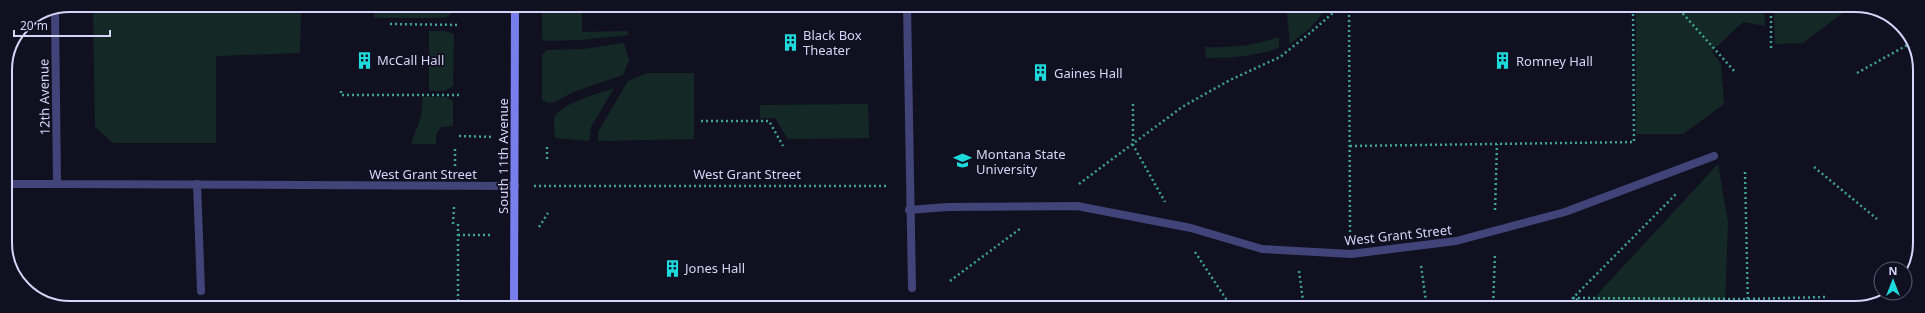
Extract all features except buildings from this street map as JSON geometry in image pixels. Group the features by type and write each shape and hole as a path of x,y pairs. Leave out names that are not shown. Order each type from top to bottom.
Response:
{"street":[{"name":"South 11th Avenue","path":"514,301 515,12"},
{"path":"907,12 910,186 909,210 912,288"},
{"name":"12th Avenue","path":"55,14 57,184"},
{"name":"West Grant Street","path":"909,210 948,207 1077,206 1178,226 1262,249 1351,254 1456,241 1565,212 1714,156"},
{"name":"West Grant Street","path":"12,184 514,186"},
{"path":"197,184 201,291"}],"path":[{"path":"950,281 1182,107 1230,80 1280,57 1334,12"},
{"path":"1349,12 1351,254"},
{"path":"1350,146 1634,142 1633,12"},
{"path":"1681,12 1736,73"},
{"path":"1771,12 1771,51"},
{"path":"390,24 459,25"},
{"path":"1857,73 1907,45"},
{"path":"341,91 341,96 459,96"},
{"path":"1133,104 1133,145 1178,226 1227,301"},
{"path":"701,122 769,122 783,146"},
{"path":"547,147 547,159"},
{"path":"1814,167 1877,219"},
{"path":"1744,172 1748,299"},
{"name":"West Grant Street","path":"514,186 910,186"},
{"path":"1570,301 1680,190"},
{"path":"540,227 548,213"},
{"path":"458,224 458,301"},
{"path":"1418,246 1426,301"},
{"path":"1296,251 1303,301"},
{"path":"1573,298 1748,299 1825,297"},
{"path":"1573,298 1579,301"}],"green space":[{"path":"93,12 301,12 300,53 216,56 216,143 113,143 95,127"},
{"path":"374,12 452,12 443,18 374,18"},
{"path":"542,12 582,12 582,32 627,31 628,35 581,40 547,41 542,39"},
{"path":"1287,12 1324,12 1310,28 1290,44"},
{"path":"1636,12 1764,12 1765,26 1743,22 1712,51 1721,64 1724,104 1683,134 1636,134"},
{"path":"1774,12 1844,12 1803,43 1775,44"},
{"path":"429,31 444,31 454,34 453,86 445,91 429,91"},
{"path":"1279,37 1279,48 1270,51 1225,58 1206,58 1205,47 1243,46"},
{"path":"624,43 629,60 623,75 573,92 555,102 549,103 542,100 542,55 547,50 583,49"},
{"path":"647,73 694,73 694,139 598,141 598,132 628,81"},
{"path":"614,88 591,127 589,141 555,138 554,119 557,114 571,104"},
{"path":"423,97 446,97 453,101 453,126 441,127 436,134 436,144 411,144 421,117"},
{"path":"868,104 869,138 788,139 775,118 760,118 760,105"},
{"path":"1718,164 1728,222 1725,301 1597,301 1593,299"}],"place":[{"name":"Black Box Theater","path":"790,42"},
{"name":"McCall Hall","path":"364,60"},
{"name":"Romney Hall","path":"1503,61"},
{"name":"Gaines Hall","path":"1041,73"},
{"name":"Montana State University","path":"963,161"},
{"name":"Jones Hall","path":"672,268"}]}
